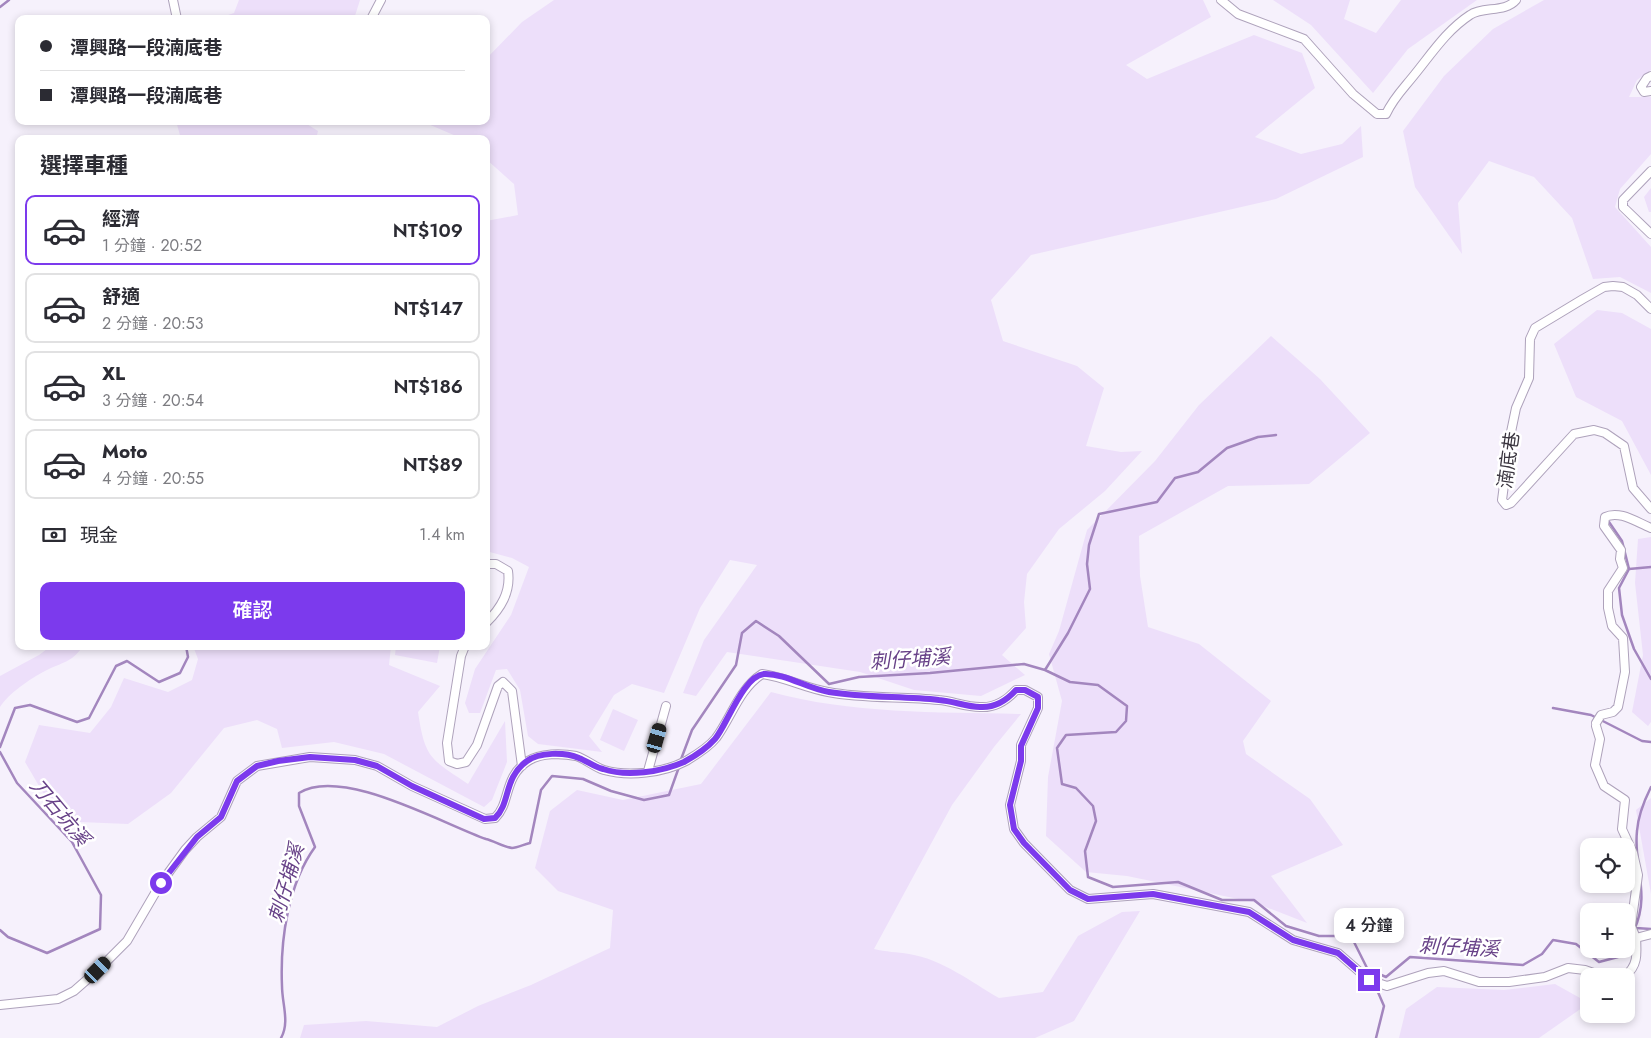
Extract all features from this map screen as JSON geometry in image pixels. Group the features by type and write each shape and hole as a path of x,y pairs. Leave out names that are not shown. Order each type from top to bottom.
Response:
{"street":[{"path":"173,0 176,15"},
{"path":"373,15 381,0"},
{"path":"1221,0 1238,14 1304,39 1353,94 1377,114 1386,114 1394,96 1414,76 1437,45 1471,14 1486,9 1505,7 1516,0"},
{"path":"1651,76 1641,87 1644,92 1651,91"},
{"path":"1651,170 1622,200 1623,207 1651,234"},
{"name":"湳底巷","path":"1651,309 1637,295 1622,287 1604,287 1535,328 1530,339 1529,378 1516,408 1511,432 1502,500 1506,505 1511,503 1574,434 1594,430 1605,433 1624,446 1633,488 1651,509"},
{"path":"1634,968 1637,957 1636,938 1631,926 1638,875 1633,853 1622,829 1625,800 1604,786 1595,765 1600,739 1596,724 1601,715 1613,712 1618,707 1625,672 1623,638 1612,626 1608,608 1608,591 1623,568 1620,559 1621,550 1604,526 1605,517 1613,513 1651,528"},
{"path":"490,564 496,564 508,571 510,583 508,592 490,617"},
{"path":"463,650 447,743 449,761 457,764 466,762 477,744 498,686 503,682 512,691 522,766"},
{"path":"0,1005 58,999 74,991 98,970 127,941 161,883 185,850 221,817 237,781 257,766 310,757 355,760 377,766 412,786 484,819 495,818 501,812 506,790 514,773 528,760 556,754 577,756 603,769 624,773 648,771 684,762 701,752 715,739 750,682 762,674 778,676 808,687 830,692 940,700 980,708 997,704 1009,698 1016,690 1025,690 1038,697 1038,708 1021,746 1021,761 1010,805 1014,829 1035,857 1070,890 1088,899 1153,894 1249,912 1293,940 1338,953 1369,980 1387,986 1428,973 1444,971 1479,982 1509,982 1545,977 1568,968 1580,969"},
{"path":"648,771 666,706"},
{"path":"1636,938 1651,934"}],"shaded area":[{"path":"239,0 360,0 355,15 228,15 234,13"},
{"path":"554,0 1203,0 1211,17 1126,65 1147,79 1254,35 1302,53 1315,88 1255,137 1301,154 1342,144 1361,126 1363,157 1276,199 1031,255 991,300 1003,341 1077,366 1104,388 1086,446 1121,452 1142,451 1105,491 1059,529 1027,574 1024,602 1026,628 1002,655 1025,675 981,696 914,690 860,672 727,652 696,696 683,693 704,640 757,565 730,560 700,608 664,693 632,684 614,695 589,736 602,752 538,744 528,736 520,690 507,669 496,670 480,713 469,713 465,703 475,669 488,650 490,650 490,646 511,615 529,567 512,558 490,552 490,220 518,215 514,184 490,163 490,135 454,135 430,125 490,125 490,55 522,22"},
{"path":"1273,0 1350,0 1344,19 1376,33 1401,0 1477,0 1408,49 1373,93 1311,25"},
{"path":"1544,0 1651,0 1651,70 1637,80 1629,97 1651,97 1651,154 1620,189 1615,207 1651,247 1651,293 1620,277 1593,279 1572,218 1534,177 1489,161 1458,203 1462,254 1415,187 1403,131 1444,76 1493,29"},
{"path":"177,125 308,125 318,131 317,135 180,135"},
{"path":"1651,188 1651,212 1649,212 1644,197"},
{"path":"1597,310 1622,313 1651,329 1651,475 1622,421 1576,397 1554,344"},
{"path":"1271,336 1320,379 1370,433 1309,484 1228,486 1139,536 1140,576 1148,627 1199,644 1271,701 1243,741 1246,754 1310,799 1343,845 1271,876 1307,923 1253,902 1127,876 1086,872 1046,836 1048,777 1062,701 1049,654 1059,631 1087,530 1155,461 1199,405"},
{"path":"1651,537 1651,722 1648,726 1632,712 1643,655 1635,583 1638,539"},
{"path":"46,650 80,650 71,659 45,671 20,687 0,707 0,676"},
{"path":"195,650 391,650 389,665 440,686 418,712 424,740 427,749 438,763 468,784 505,721 507,762 492,800 484,807 384,754 334,742 282,748 277,729 257,720 224,728 171,793 128,824 80,822 49,803 25,762 39,725 90,733 111,707 124,678 168,692 192,680 198,659"},
{"path":"396,650 439,650 437,663 395,655"},
{"path":"771,692 832,704 895,711 1021,714 994,747 952,805 874,949 909,954 933,961 956,972 999,998 1043,992 1078,936 1122,912 1140,911 1074,1021 1035,1038 300,1038 304,1025 366,1021 437,1027 478,1006 531,985 610,948 613,910 558,891 535,868 550,811 577,790 623,800 701,784"},
{"path":"613,709 638,720 624,751 600,740"},
{"path":"1651,798 1651,894 1636,810"},
{"path":"1555,984 1580,998 1580,1009 1539,1038 1399,1038 1406,1009 1437,987 1504,990"}],"waterway":[{"path":"0,7 9,0"},
{"path":"1045,670 1068,633 1090,589 1087,564 1089,545 1099,514 1157,502 1175,478 1198,472 1227,448 1258,437 1276,435"},
{"path":"1609,522 1622,541 1629,569"},
{"name":"刺仔埔溪","path":"1651,567 1629,569 1619,588 1622,615 1634,649 1651,679"},
{"name":"刺仔埔溪","path":"680,762 692,730 736,665 742,633 756,621 779,636 829,684 859,677 930,673 1024,664 1045,670 1070,682 1098,685 1127,706 1126,721 1116,732 1066,735 1057,748 1062,784 1076,788 1093,806 1096,821 1085,851 1088,877 1113,887 1178,882 1222,900 1254,900 1286,926 1319,936 1336,936 1353,940 1372,978"},
{"name":"刀石坑溪","path":"0,747 15,708 30,705 77,722 89,718 116,666 127,661 159,682 180,673 188,657 187,650"},
{"path":"1553,708 1591,715 1642,741 1651,742"},
{"name":"刀石坑溪","path":"0,752 17,783 72,842 101,895 100,929 47,953 8,937 0,930"},
{"name":"刺仔埔溪","path":"281,1038 285,1026 282,993 284,932 292,895 298,878 315,847 299,806 299,793 317,787 340,787 365,791 512,848 530,843 541,790 552,776 583,779 611,791 644,800 669,795 679,767"},
{"name":"刺仔埔溪","path":"1635,927 1641,904 1636,844 1638,826 1642,808 1651,787"},
{"path":"1636,928 1651,929"},
{"name":"刺仔埔溪","path":"1370,970 1386,977 1410,957 1523,965 1542,954 1553,940 1576,944 1580,947"},
{"name":"刺仔埔溪","path":"1594,958 1599,962 1614,958"},
{"path":"1374,983 1384,1006 1376,1038"}],"route":[{"path":"161,883 185,850 221,817 237,781 257,766 278,761 310,757 355,760 377,766 412,786 484,819 495,818 501,812 506,790 514,773 528,760 540,756 556,754 577,756 603,769 624,773 662,769 684,762 701,752 715,739 750,682 762,674 778,676 808,687 830,692 940,700 980,708 997,704 1009,698 1016,690 1025,690 1038,697 1038,708 1021,746 1021,761 1010,805 1014,829 1035,857 1070,890 1088,899 1153,894 1249,912 1293,940 1338,953 1369,980"}]}
